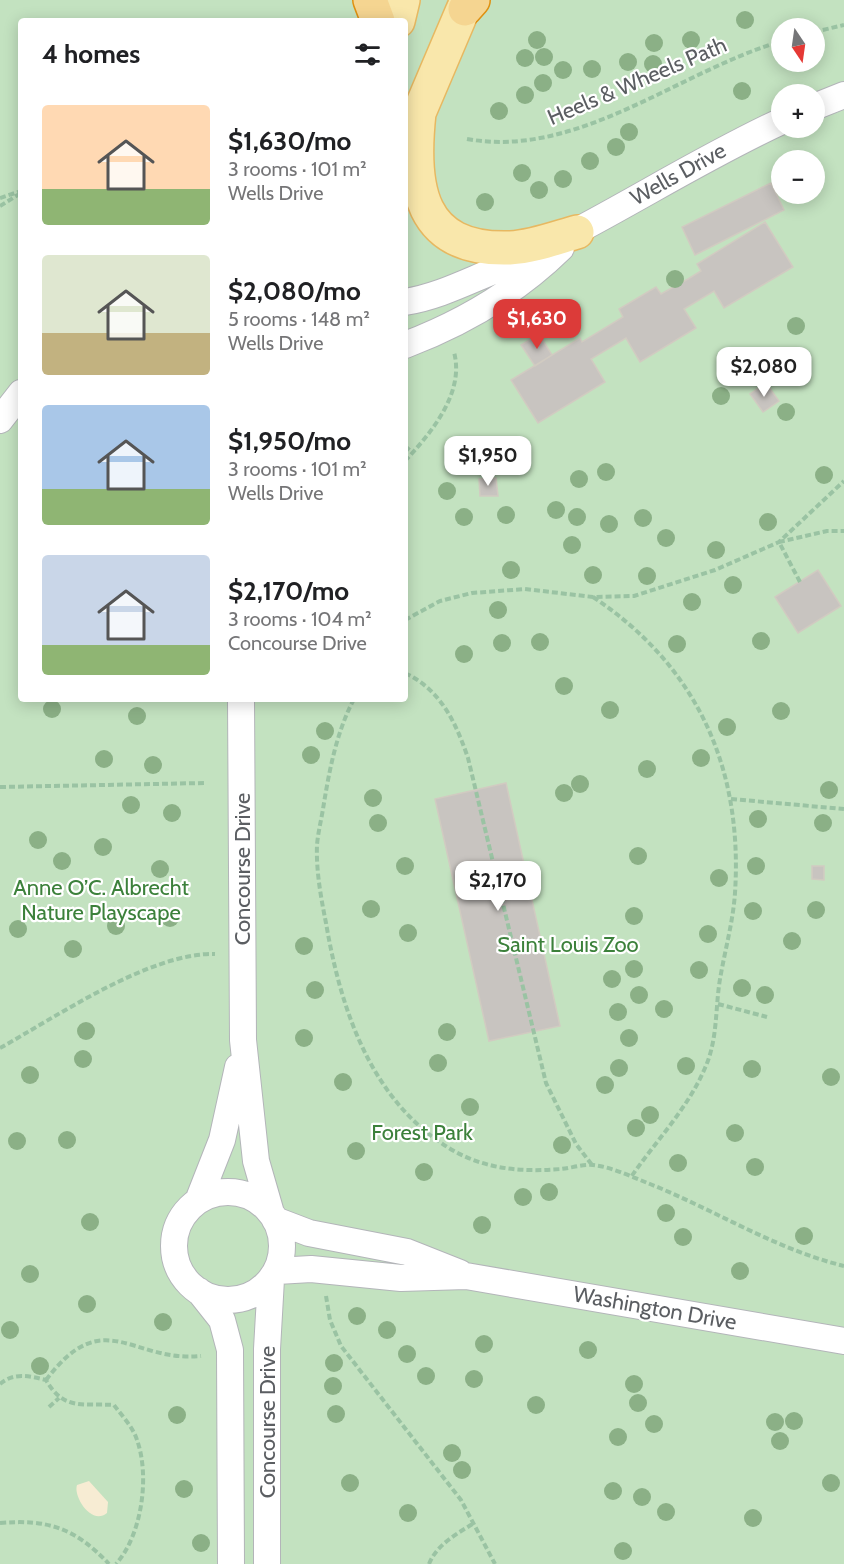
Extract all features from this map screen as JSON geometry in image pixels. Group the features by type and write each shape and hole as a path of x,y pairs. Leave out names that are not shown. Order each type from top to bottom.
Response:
{"highway":[{"path":"370,0 377,18"}],"main road":[{"path":"399,18 404,0"},
{"path":"408,140 468,3"},
{"path":"419,114 417,181 430,214 442,228 467,243 512,248 577,232"}],"street":[{"path":"825,103 844,95"},
{"name":"Wells Drive","path":"408,301 449,291 577,232 697,163 771,127"},
{"name":"Wells Drive","path":"408,344 445,329 496,300 523,282 577,232"},
{"name":"Concourse Drive","path":"241,702 243,1040 255,1161 273,1216"},
{"name":"Concourse Drive","path":"198,1201 213,1170 222,1140 243,1040"},
{"path":"241,1192 251,1196 273,1216 280,1233 282,1246 274,1275 258,1291 236,1299 220,1299 199,1291 181,1272 177,1263 176,1241 181,1218 198,1201 220,1193 241,1192"},
{"name":"Washington Drive","path":"273,1216 309,1233 407,1252 466,1276"},
{"name":"Washington Drive","path":"274,1275 311,1269 401,1278 466,1276 844,1341"},
{"name":"Concourse Drive","path":"267,1564 267,1349 274,1275"},
{"name":"Concourse Drive","path":"199,1291 222,1320 230,1350 231,1564"}],"path":[{"path":"825,29 844,25"},
{"name":"Heels & Wheels Path","path":"467,139 532,141 559,135 597,121 738,57 771,45"},
{"path":"0,198 18,193"},
{"path":"0,206 18,194"},
{"path":"408,458 441,415 452,392 456,368 453,345"},
{"path":"408,449 413,453"},
{"path":"779,542 844,481"},
{"path":"408,618 440,601 472,593 525,589 593,597 634,596 715,570 779,542 827,531 844,531"},
{"path":"779,542 800,582"},
{"path":"593,597 620,615 639,632 680,680 703,718 715,744 731,799 734,819 735,896 711,1050 698,1085 631,1177"},
{"path":"408,675 438,697 459,733 468,758 546,1083 576,1144 592,1165"},
{"path":"352,702 330,768 317,844 320,892 334,970 348,1014 373,1069 409,1117 456,1152 492,1166 510,1170 560,1169 592,1165 631,1177 690,1200 803,1254 844,1266"},
{"path":"0,787 205,783"},
{"path":"731,799 844,808"},
{"path":"0,1048 123,981 167,963 208,954"},
{"path":"718,1004 767,1017"},
{"path":"326,1295 330,1320 342,1346 461,1500 495,1564"},
{"path":"46,1380 60,1362 77,1347 102,1340 127,1342 179,1357 201,1356"},
{"path":"0,1384 9,1376 31,1376 46,1380 59,1398 73,1404 114,1405 137,1437 142,1469 137,1528 131,1542 116,1564"},
{"path":"49,1407 59,1398"},
{"path":"0,1523 41,1522 59,1528 78,1536 109,1564"},
{"path":"429,1564 440,1548 453,1536 474,1523"}],"green space":[{"name":"Forest Park","path":"0,0 844,0 844,1564 0,1564"}],"sand":[{"path":"89,1481 108,1502 107,1513 101,1516 89,1513 78,1496 77,1485"}],"building":[{"path":"771,183 771,204 781,204 784,210 695,255 682,227"},
{"path":"765,222 793,267 724,308 714,291 684,309 696,328 640,362 626,338 591,359 605,382 538,423 511,380 580,338 582,342 623,317 619,309 656,287 661,294 701,271 697,264"},
{"path":"539,334 552,355 535,366 521,345"},
{"path":"766,383 779,401 763,412 750,394"},
{"path":"496,478 498,496 480,496 479,479"},
{"path":"818,570 841,606 798,633 775,597"},
{"path":"506,783 560,1026 489,1041 435,799"},
{"path":"812,866 824,866 824,880 812,879"}],"park label":[{"name":"Anne O’C. Albrecht Nature Playscape","path":"101,900"},
{"name":"Saint Louis Zoo","path":"568,944"}]}
